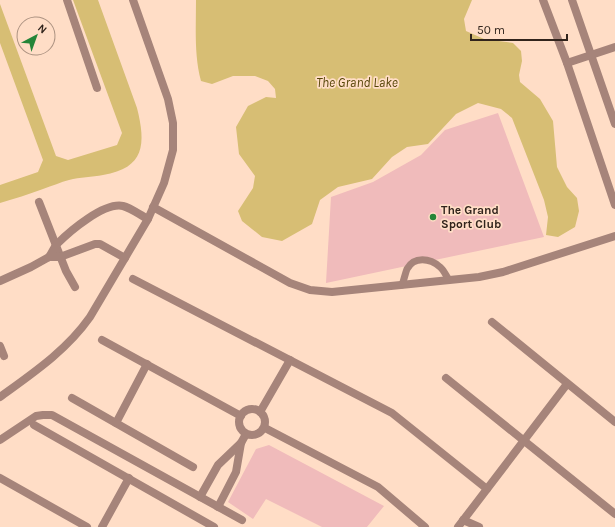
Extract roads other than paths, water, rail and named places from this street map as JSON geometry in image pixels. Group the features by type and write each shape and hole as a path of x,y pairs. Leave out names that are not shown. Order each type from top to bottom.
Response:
{"street":[{"path":"67,0 97,88"},
{"path":"0,397 60,352 80,331 90,317 148,219 164,183 173,150 173,123 168,99 134,0"},
{"path":"544,0 567,62 615,205"},
{"path":"572,0 615,124"},
{"path":"567,62 615,47"},
{"path":"39,202 60,257 75,287"},
{"path":"49,257 56,245 87,219 107,208 122,206 148,219"},
{"path":"153,207 290,283 310,290 332,292 449,280 502,272 615,236"},
{"path":"0,281 49,257 60,257 95,244 100,244 125,258"},
{"path":"133,279 396,415 487,489"},
{"path":"492,322 615,422"},
{"path":"102,340 241,416"},
{"path":"0,346 4,356"},
{"path":"260,412 290,360"},
{"path":"116,423 146,364"},
{"path":"446,378 615,514"},
{"path":"458,527 567,384"},
{"path":"72,398 193,467"},
{"path":"252,409 260,412 265,419 265,428 258,434 246,434 240,427 239,423 241,416 248,410 252,409"},
{"path":"0,440 36,416 52,415 242,520"},
{"path":"34,425 214,527"},
{"path":"265,428 378,487 425,527"},
{"path":"200,496 218,465 241,443 246,434"},
{"path":"218,507 236,472 241,443"},
{"path":"0,478 87,527"},
{"path":"102,527 129,478"},
{"path":"463,520 479,527"}],"lane":[{"path":"402,285 407,268 413,262 420,259 429,260 440,267 449,280"}],"water":[{"path":"73,0 98,0 137,108 141,133 139,152 135,160 127,167 117,172 69,180 0,203 0,185 38,172 43,160 0,43 0,4 16,47 16,56 19,56 56,156 68,160 117,145 122,133"},
{"name":"The Grand Lake","path":"196,0 472,0 464,19 466,31 484,39 513,43 521,51 522,61 519,75 520,82 540,99 553,121 557,167 567,187 577,198 579,211 575,227 558,237 546,235 548,217 544,200 512,118 501,109 478,103 456,114 428,144 407,147 392,157 372,179 338,187 320,200 312,224 282,241 262,237 242,221 238,211 253,188 255,176 239,154 236,127 248,106 266,97 276,98 275,89 268,81 255,76 233,76 212,84 201,81 196,51"}],"place":[{"name":"The Grand Sport Club","path":"433,217"}]}
